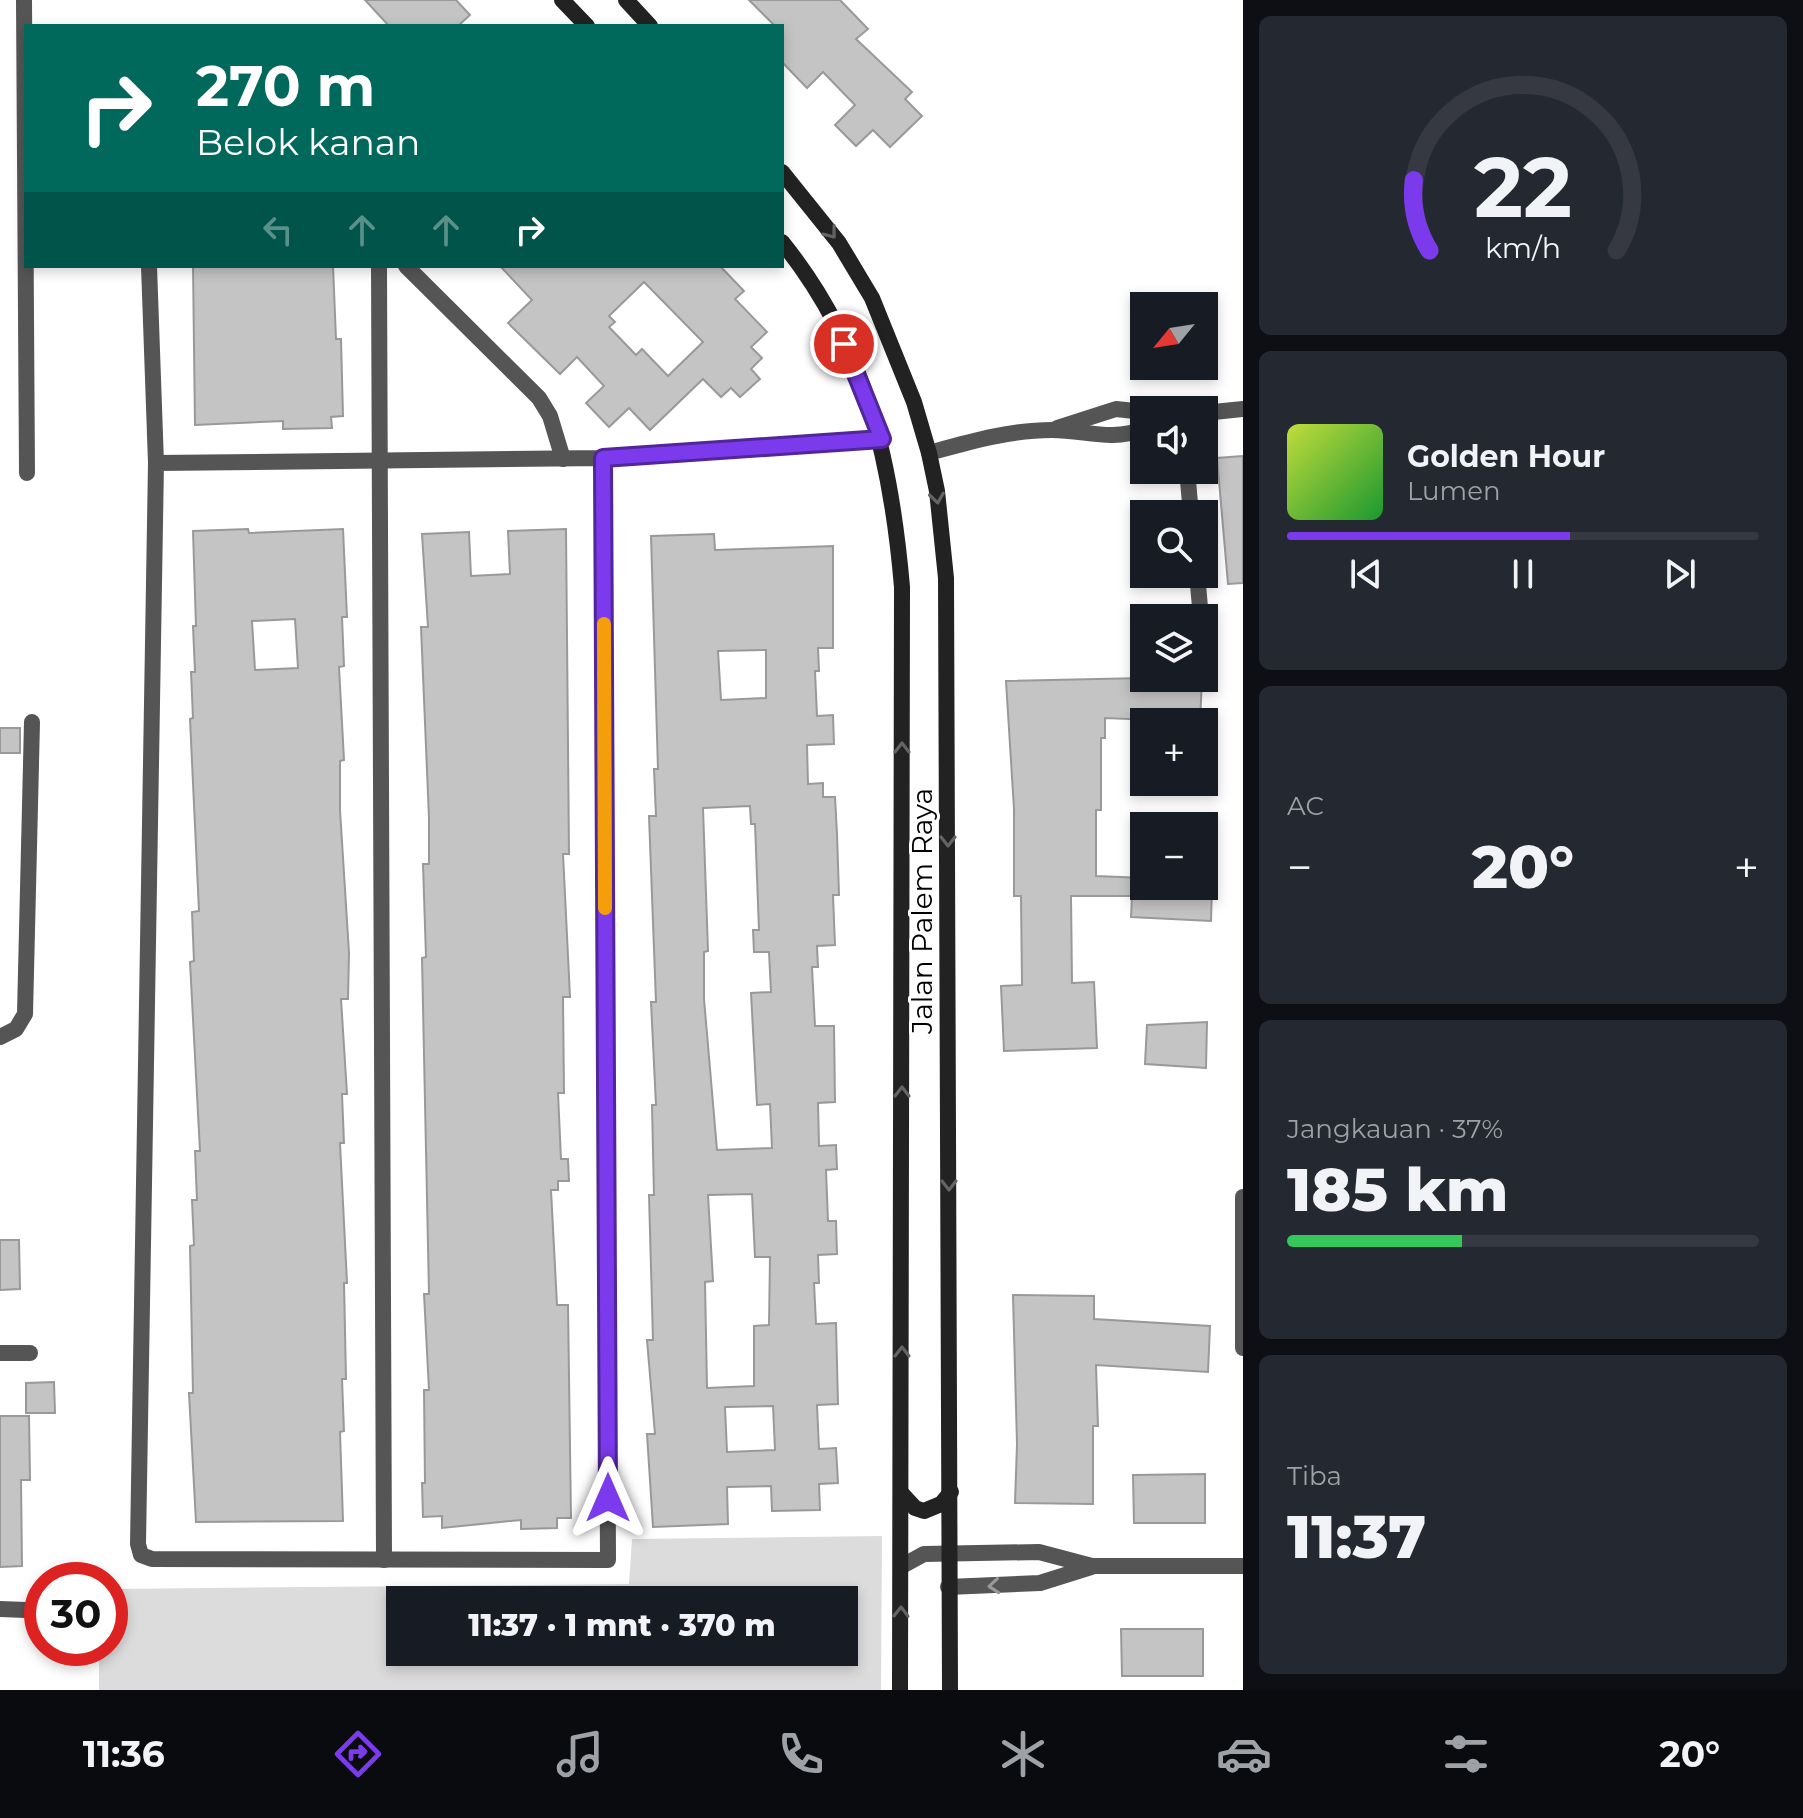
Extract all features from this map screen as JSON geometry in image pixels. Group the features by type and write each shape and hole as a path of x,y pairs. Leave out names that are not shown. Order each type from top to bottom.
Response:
{"street":[{"path":"24,0 24,24"},
{"path":"562,0 585,24"},
{"path":"626,0 648,24"},
{"name":"Jalan Palem Raya","path":"784,174 839,243 872,298 914,402 937,491 946,578 950,1690"},
{"name":"Jalan Palem Raya","path":"784,245 834,320 882,439 895,505 902,587 900,1690"},
{"path":"26,268 27,473"},
{"path":"149,268 156,463 138,1544 141,1555 152,1559 608,1560 603,458"},
{"path":"379,268 384,1560"},
{"path":"408,268 539,398 550,416 563,459"},
{"path":"1052,430 1116,409 1130,410"},
{"path":"1218,412 1243,409"},
{"path":"929,453 999,435 1052,430 1122,437 1130,434"},
{"path":"156,463 603,458 882,439"},
{"path":"0,1037 16,1029 25,1014 32,722"},
{"path":"1243,1197 1243,1348"},
{"path":"0,1353 30,1353"},
{"path":"902,1494 915,1508 924,1511 941,1504 951,1492"},
{"path":"902,1566 924,1554 1039,1552 1092,1566 1243,1566"},
{"path":"948,1587 1040,1583 1092,1566"},
{"path":"0,1609 24,1610"}],"shaded area":[{"path":"882,1536 881,1690 99,1690 99,1666 128,1666 128,1589 386,1586 386,1666 858,1666 858,1586 421,1586 629,1584 632,1539"}],"building":[{"path":"365,0 456,0 470,15 460,24 387,24"},
{"path":"749,0 840,0 868,29 856,39 912,92 905,99 922,116 890,147 873,130 856,146 835,125 855,105 823,72 807,88 784,64 784,24 773,24"},
{"path":"193,268 333,268 336,339 341,339 343,416 331,417 332,428 283,429 283,421 195,425"},
{"path":"502,268 722,268 744,291 735,299 767,332 751,347 762,358 751,369 760,379 740,397 731,388 721,397 703,379 650,430 629,408 609,427 586,403 604,386 577,357 560,374 508,323 532,300","holes":["644,282 703,342 668,376 642,349 636,355 609,327 615,322 609,316"]},
{"path":"1243,456 1243,583 1228,584 1218,458"},
{"path":"248,529 249,533 343,529 347,617 342,617 344,666 339,667 344,760 340,761 340,810 349,953 348,999 341,999 347,1094 342,1094 344,1143 340,1143 347,1283 344,1283 346,1379 342,1379 344,1431 340,1432 343,1521 196,1522 189,1393 193,1393 192,1200 197,1200 195,1151 200,1151 190,962 194,961 192,912 199,911 190,719 193,718 191,672 195,672 193,626 196,626 193,531","holes":["295,619 298,668 255,670 252,621"]},
{"path":"566,529 569,854 563,854 570,997 563,997 564,1093 558,1093 561,1159 568,1159 569,1181 558,1181 558,1190 551,1190 557,1305 568,1305 571,1518 557,1518 557,1528 521,1529 521,1520 442,1528 442,1516 423,1517 422,1483 425,1483 424,1390 429,1390 424,1294 429,1294 422,958 426,957 423,864 429,864 429,818 421,627 428,627 422,534 469,532 471,576 510,574 508,531"},
{"path":"714,534 715,550 833,546 833,648 818,648 819,671 815,671 817,716 833,715 834,744 807,745 808,784 823,783 823,797 835,797 839,895 833,895 835,945 817,946 818,967 812,967 815,1026 834,1026 835,1102 818,1103 819,1146 836,1145 837,1169 826,1170 828,1221 836,1221 837,1254 818,1255 819,1283 814,1283 816,1324 836,1323 838,1404 817,1405 819,1449 836,1448 838,1483 819,1484 820,1510 772,1511 771,1486 727,1487 728,1524 653,1527 647,1434 655,1434 647,1340 653,1340 649,1195 654,1195 652,1105 656,1105 651,1002 656,1002 649,816 656,816 654,769 658,769 651,536","holes":["766,650 766,698 721,700 718,651","750,806 751,824 755,824 759,930 753,930 754,952 769,952 771,992 751,993 757,1105 770,1104 772,1148 717,1150 704,999 704,952 708,951 703,808","752,1194 755,1257 770,1257 769,1325 754,1326 754,1386 707,1388 705,1282 713,1281 708,1195","773,1406 775,1450 727,1452 725,1407"]},
{"path":"1130,678 1130,692 1201,692 1201,708 1130,708 1130,719 1105,718 1105,738 1101,738 1101,810 1096,810 1096,876 1130,877 1130,896 1071,896 1072,983 1094,982 1097,1048 1004,1051 1001,986 1022,985 1021,896 1014,896 1014,809 1006,681"},
{"path":"0,728 20,728 20,753 0,753"},
{"path":"1132,900 1212,900 1211,921 1131,917"},
{"path":"1207,1022 1206,1068 1145,1064 1147,1025"},
{"path":"0,1240 19,1240 20,1289 0,1290"},
{"path":"1013,1295 1094,1296 1094,1319 1210,1326 1208,1372 1096,1365 1098,1426 1093,1426 1093,1504 1015,1503 1017,1444"},
{"path":"54,1382 55,1413 26,1413 26,1383"},
{"path":"0,1416 29,1416 30,1480 21,1480 22,1566 0,1567"},
{"path":"1205,1474 1205,1523 1134,1523 1133,1475"},
{"path":"1121,1629 1203,1629 1203,1676 1122,1676"}],"slow traffic":[{"path":"604,624 605,908"}],"route":[{"path":"608,1498 603,458 882,439 844,344"}]}
